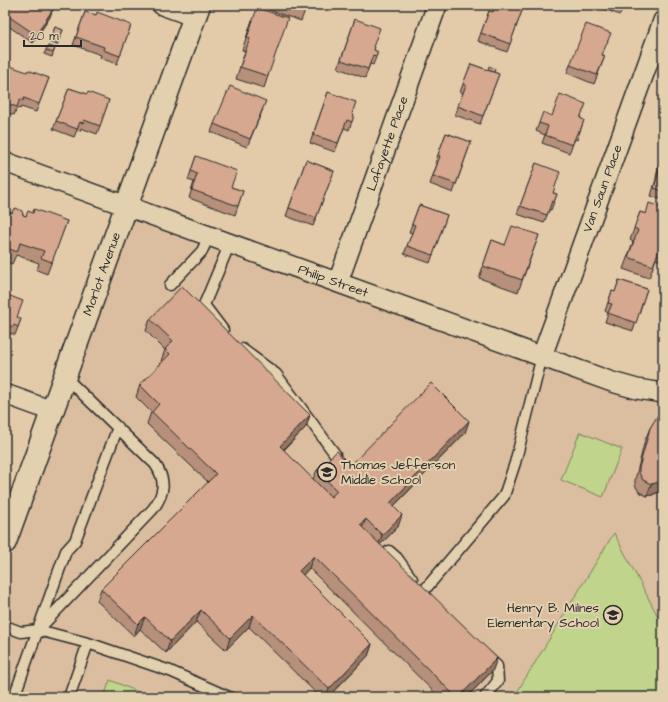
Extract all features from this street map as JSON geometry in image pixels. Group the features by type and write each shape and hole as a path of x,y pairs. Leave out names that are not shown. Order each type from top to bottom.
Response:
{"street":[{"path":"162,5 197,11"},
{"name":"Lafayette Place","path":"338,282 437,5"},
{"name":"Morlot Avenue","path":"5,542 197,11"},
{"name":"Van Saun Place","path":"542,356 663,21"},
{"name":"Philip Street","path":"5,162 612,382 637,389 663,393"},
{"path":"5,394 52,411"}],"lane":[{"path":"170,285 202,251 209,236"},
{"path":"230,243 204,305 233,342 276,374 335,454"},
{"path":"422,592 504,496 542,356"},
{"path":"38,630 153,509 163,489 160,471 146,454 65,376"},
{"path":"14,697 66,552 75,541 118,427"},
{"path":"389,551 397,558 431,602"},
{"path":"5,626 21,632 38,630 88,642 170,671 229,697"},
{"path":"69,697 88,642"},
{"path":"480,649 497,666 498,681 485,697"}],"shaded area":[{"name":"Thomas Jefferson Middle School","path":"126,206 663,393 663,697 5,697 5,542"}],"green space":[{"path":"580,432 622,449 603,497 561,480"},
{"name":"Henry B. Milnes Elementary School","path":"614,533 663,626 663,697 514,697"},
{"path":"110,680 150,697 104,697"}],"building":[{"path":"5,5 47,5 53,9 36,35 5,14"},
{"path":"293,5 307,5 305,9"},
{"path":"496,5 524,5 510,44 481,33 489,11 493,12"},
{"path":"257,8 288,18 268,76 240,67 250,38 247,38"},
{"path":"85,12 96,15 97,12 131,25 120,56 103,50 104,47 76,37"},
{"path":"355,19 380,28 373,47 375,47 374,50 378,52 376,56 373,55 368,69 341,60"},
{"path":"586,24 611,33 602,55 605,56 597,75 570,65"},
{"path":"55,27 63,30 58,41 51,38"},
{"path":"48,46 55,48 53,53 46,50"},
{"path":"471,64 499,74 483,116 458,106 466,85 463,84"},
{"path":"10,66 27,72 28,70 49,78 39,104 24,98 23,101 20,99 17,107 5,103 5,79"},
{"path":"489,66 495,69 494,72 488,70"},
{"path":"230,86 266,101 250,139 214,124"},
{"path":"69,88 87,94 88,92 109,100 100,126 84,120 83,123 80,122 77,129 56,121"},
{"path":"328,92 356,102 352,114 354,115 352,122 347,120 338,143 313,135"},
{"path":"560,94 586,104 580,118 584,120 572,145 545,135 548,126 539,123 543,112 552,116"},
{"path":"446,133 471,142 456,184 433,176 440,156 438,155"},
{"path":"196,156 237,171 231,187 243,191 238,206 192,190 197,174 191,171"},
{"path":"663,158 663,191 654,188 661,159"},
{"path":"306,160 334,171 316,218 289,208"},
{"path":"536,163 560,172 553,193 557,194 554,202 552,201 547,215 520,206"},
{"path":"649,203 663,208 663,248 660,247 653,266 628,257 638,230 634,228 640,212 646,214"},
{"path":"419,205 447,215 433,255 407,246 415,225 412,224"},
{"path":"16,208 22,211 23,215 26,216 28,211 33,213 34,209 67,221 52,262 41,258 44,251 20,243 17,252 5,247 5,222 9,212 12,213"},
{"path":"512,226 539,235 522,280 483,266 492,240 505,245"},
{"path":"619,280 647,289 636,323 608,313 612,304 608,303 612,291 615,292"},
{"path":"182,286 310,415 280,446 331,497 337,491 317,470 337,451 350,466 431,383 469,421 390,503 402,515 382,535 366,519 360,525 497,658 459,697 456,697 314,556 299,571 372,644 329,689 253,615 230,638 201,610 170,641 145,617 138,624 101,589 216,474 152,412 159,404 140,385 170,354 165,349 173,341 150,319"},
{"path":"5,294 23,301 17,317 21,319 18,327 5,324"},
{"path":"663,412 663,480 651,484 643,480 639,473 639,468 650,428 658,415"}],"place":[{"name":"Thomas Jefferson Middle School","path":"327,472"},
{"name":"Henry B. Milnes Elementary School","path":"613,615"}]}
